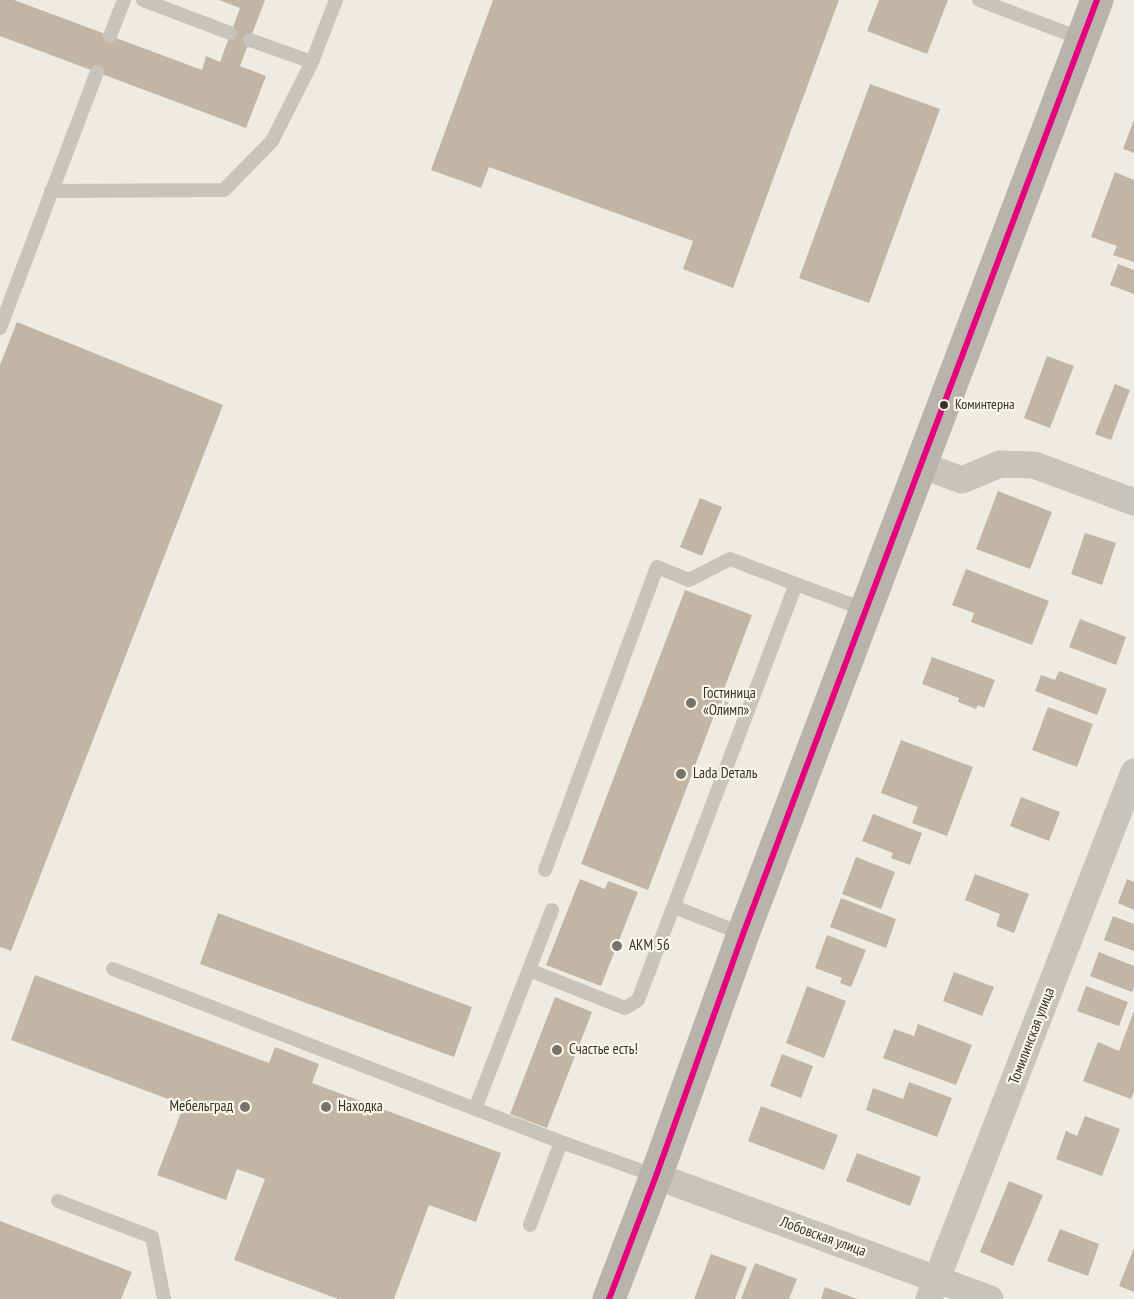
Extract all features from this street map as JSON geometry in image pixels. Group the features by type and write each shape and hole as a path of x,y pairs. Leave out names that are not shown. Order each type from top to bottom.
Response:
{"main road":[{"path":"609,1299 743,934 1096,0"}],"street":[{"path":"921,465 962,480 999,464 1034,465 1134,502"},
{"name":"Томилинская улица","path":"933,1289 1134,772"},
{"name":"Лобовская улица","path":"656,1176 933,1289 990,1299"}],"lane":[{"path":"110,36 124,0"},
{"path":"143,0 231,33"},
{"path":"51,191 224,190 272,141 312,63 336,0"},
{"path":"979,0 1082,39"},
{"path":"250,40 312,63"},
{"path":"0,328 97,72"},
{"path":"545,870 657,567 690,580 730,559 866,610"},
{"path":"529,970 625,1008 638,1000 796,584"},
{"path":"674,907 743,934"},
{"path":"476,1109 552,910"},
{"path":"113,969 561,1142 656,1176"},
{"path":"530,1225 561,1142"},
{"path":"58,1201 152,1237 164,1299"}],"building":[{"path":"0,0 14,0 202,70 206,56 220,62 240,8 219,0 265,0 240,66 266,76 246,128 0,36"},
{"path":"493,0 839,0 733,288 683,269 693,241 489,167 481,188 431,170"},
{"path":"879,0 948,0 927,54 867,31"},
{"path":"870,84 940,109 869,303 799,278"},
{"path":"1134,120 1134,153 1123,149"},
{"path":"1115,172 1134,180 1134,262 1113,255 1117,246 1091,237"},
{"path":"1118,264 1134,270 1134,294 1110,285"},
{"path":"17,322 223,405 11,951 0,947 0,365"},
{"path":"1047,356 1074,366 1050,428 1024,418"},
{"path":"1115,384 1130,390 1111,440 1095,434"},
{"path":"998,491 1052,512 1030,569 976,549"},
{"path":"700,498 722,507 702,556 680,547"},
{"path":"1085,533 1116,543 1102,585 1071,574"},
{"path":"966,569 1049,601 1032,645 971,622 974,613 952,605"},
{"path":"685,590 752,615 648,890 581,864"},
{"path":"1080,619 1126,637 1116,665 1069,647"},
{"path":"932,657 995,680 984,708 978,705 976,709 958,702 959,698 922,684"},
{"path":"1059,671 1107,689 1097,715 1035,691 1041,675 1055,680"},
{"path":"1048,707 1093,724 1077,767 1032,750"},
{"path":"901,740 973,767 947,836 912,823 918,807 881,793"},
{"path":"1021,797 1060,812 1049,841 1010,826"},
{"path":"873,814 922,833 910,865 891,858 893,853 862,841"},
{"path":"856,857 895,872 881,909 842,894"},
{"path":"975,874 1029,894 1014,933 996,926 1000,914 965,900"},
{"path":"580,879 605,889 608,881 638,892 601,986 546,965"},
{"path":"1127,879 1134,882 1134,910 1118,903"},
{"path":"841,898 896,919 886,948 830,927"},
{"path":"218,913 472,1007 454,1057 200,964"},
{"path":"1113,916 1134,924 1134,951 1104,940"},
{"path":"827,935 866,950 851,987 840,983 842,978 815,968"},
{"path":"1099,952 1134,966 1132,992 1090,976"},
{"path":"954,972 994,987 982,1016 943,1001"},
{"path":"35,975 269,1063 275,1047 319,1064 312,1083 501,1153 476,1222 429,1205 394,1299 338,1299 234,1260 265,1179 237,1169 226,1200 157,1175 184,1105 11,1040"},
{"path":"807,986 846,1001 824,1058 786,1043"},
{"path":"1086,986 1128,1002 1119,1026 1077,1011"},
{"path":"555,997 592,1012 547,1128 510,1114"},
{"path":"1134,1011 1134,1092 1131,1099 1083,1081 1098,1042 1119,1051"},
{"path":"918,1024 972,1045 956,1085 883,1058 894,1029 914,1036"},
{"path":"782,1054 813,1066 801,1098 770,1086"},
{"path":"909,1082 952,1098 937,1137 866,1110 873,1088 903,1099"},
{"path":"761,1106 838,1135 824,1170 748,1141"},
{"path":"1085,1116 1120,1129 1102,1176 1056,1159 1066,1131 1077,1136"},
{"path":"857,1153 921,1177 910,1206 846,1181"},
{"path":"1009,1181 1043,1195 1013,1266 980,1252"},
{"path":"0,1221 132,1272 121,1299 0,1299"},
{"path":"1060,1229 1099,1244 1088,1276 1047,1261"},
{"path":"1134,1248 1134,1292 1119,1286"},
{"path":"711,1254 747,1267 735,1299 694,1299"},
{"path":"755,1263 797,1279 789,1299 741,1299"},
{"path":"825,1287 857,1299 821,1299"}],"transit line":[{"path":"609,1299 743,934 1097,0"}],"place":[{"name":"Коминтерна","path":"944,405"},
{"name":"Гостиница «Олимп»","path":"691,703"},
{"name":"Lada Dеталь","path":"681,774"},
{"name":"АКМ 56","path":"617,946"},
{"name":"Счастье есть!","path":"557,1050"},
{"name":"Мебельград","path":"245,1107"},
{"name":"Находка","path":"326,1107"}]}
